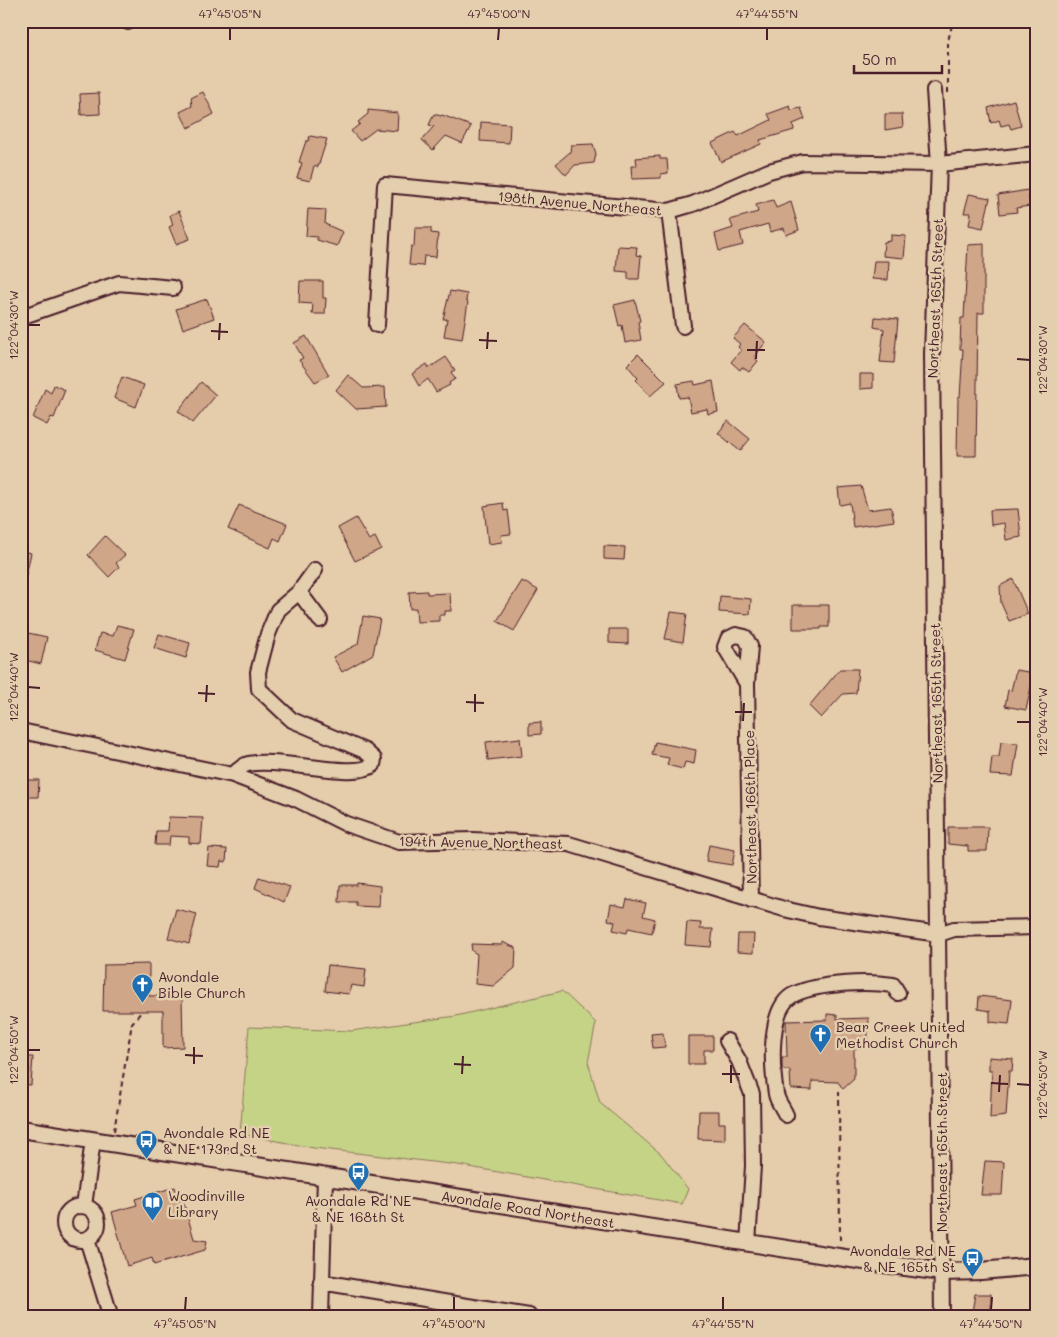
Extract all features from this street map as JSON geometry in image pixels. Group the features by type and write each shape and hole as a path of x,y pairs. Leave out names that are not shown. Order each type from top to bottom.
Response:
{"main road":[{"name":"Avondale Road Northeast","path":"21,1129 326,1178 942,1272 1036,1266"}],"street":[{"name":"Northeast 165th Street","path":"934,90 939,164 932,354 942,1316"},
{"name":"198th Avenue Northeast","path":"378,325 385,185 669,211 693,204 769,171 803,162 939,164 1036,154"},
{"path":"669,211 683,326"},
{"path":"21,317 119,283 173,288"},
{"path":"232,775 247,764 289,763 350,770 367,770 373,765 374,759 364,751 292,720 259,689 258,672 268,634 278,610 299,592 315,570"},
{"path":"299,592 320,620"},
{"name":"Northeast 166th Place","path":"748,684 750,900"},
{"name":"194th Avenue Northeast","path":"21,731 232,775 296,799 346,824 399,842 472,840 568,844 750,900 819,917 939,934 954,929 1036,927"},
{"path":"786,1115 776,1095 774,1026 780,1008 793,994 820,987 875,982 893,985 898,993"},
{"path":"727,1041 739,1061 752,1094 753,1166 748,1243"},
{"path":"84,1206 93,1140"},
{"path":"321,1316 326,1178"},
{"path":"78,1206 84,1206 91,1210 97,1219 96,1228 87,1239 71,1236 64,1226 67,1213 78,1206"},
{"path":"87,1239 108,1316"},
{"path":"321,1282 483,1312 529,1316"}],"path":[{"path":"948,97 948,41 953,21"},
{"path":"114,1133 132,1023 142,1011"},
{"path":"839,1090 841,1217 839,1257"}],"green space":[{"path":"562,991 596,1023 588,1062 600,1103 661,1154 688,1189 682,1204 458,1165 314,1148 240,1134 249,1027 351,1031 456,1016"}],"building":[{"path":"203,92 214,114 188,128 180,112 192,106 191,98"},
{"path":"99,93 100,114 81,115 80,94"},
{"path":"1014,100 1021,126 1011,129 1009,124 1001,126 999,120 991,123 988,108"},
{"path":"790,106 791,110 801,108 805,119 793,124 794,130 760,140 761,144 721,162 712,143 735,132 738,136 771,120 768,114"},
{"path":"368,110 398,113 397,131 376,129 360,141 351,131 360,124 358,122 368,114"},
{"path":"434,114 442,115 471,126 462,143 446,136 433,150 422,140 434,126 429,125"},
{"path":"885,114 902,114 903,127 885,130"},
{"path":"481,122 510,124 509,143 480,141"},
{"path":"310,136 327,139 318,167 314,166 310,181 297,178 302,163 299,162 306,141 308,141"},
{"path":"593,144 596,154 594,163 575,165 566,175 556,164 570,152 571,145"},
{"path":"660,156 660,159 667,159 668,173 661,174 661,178 632,179 631,166 637,166 636,158"},
{"path":"1028,190 1030,206 1016,208 1017,212 1000,214 998,195"},
{"path":"969,194 990,198 983,228 969,225 971,213 964,213"},
{"path":"773,200 776,208 791,202 799,230 786,235 784,228 770,232 768,224 740,232 743,245 719,251 715,234 733,228 730,220 758,212 756,205"},
{"path":"308,209 326,210 325,224 343,232 337,246 317,240 317,237 306,236"},
{"path":"179,211 190,239 176,244 169,227 173,225 170,215"},
{"path":"415,228 431,228 431,233 438,234 436,257 424,256 423,266 409,265 411,246 414,247"},
{"path":"891,235 906,236 904,258 883,256 884,242 891,241"},
{"path":"984,244 984,313 978,313 976,456 957,456 958,397 960,397 963,349 960,349 961,318 964,318 968,245"},
{"path":"618,246 637,247 636,255 641,256 639,279 628,279 628,272 616,271"},
{"path":"874,261 889,261 888,280 872,279"},
{"path":"300,281 323,281 323,298 326,298 325,314 312,314 313,304 299,303"},
{"path":"450,291 467,294 466,301 468,302 462,339 444,336 447,319 443,319"},
{"path":"207,299 214,318 183,329 176,309"},
{"path":"635,300 640,321 638,322 641,340 625,343 622,325 619,326 614,305"},
{"path":"875,317 898,319 894,363 880,362 884,329 874,327"},
{"path":"745,325 766,342 754,357 758,361 749,372 742,367 740,370 731,362 741,350 738,347 740,344 733,338"},
{"path":"306,336 329,375 315,382 299,360 303,358 294,343"},
{"path":"638,354 666,382 650,396 636,380 638,378 627,365"},
{"path":"446,357 455,370 451,372 455,379 449,383 450,385 436,392 428,379 419,386 412,374 427,364 429,368"},
{"path":"860,374 873,374 873,388 860,389"},
{"path":"348,375 363,388 385,387 386,407 356,409 336,390"},
{"path":"122,377 144,385 136,407 114,398"},
{"path":"694,381 695,385 713,381 718,412 708,414 707,409 691,412 688,397 679,398 677,384"},
{"path":"201,382 216,395 193,423 178,411"},
{"path":"54,385 65,390 54,418 51,417 47,425 33,418 45,389 51,393"},
{"path":"728,421 750,439 740,451 718,433"},
{"path":"861,486 868,510 891,507 894,521 853,527 850,503 840,505 838,488"},
{"path":"503,503 504,511 508,510 511,534 501,535 502,542 488,544 484,506"},
{"path":"239,505 287,524 280,541 274,538 270,548 228,529"},
{"path":"1018,509 1021,537 1006,540 1004,523 991,525 990,510"},
{"path":"356,518 369,540 375,537 381,549 355,561 338,528"},
{"path":"105,536 125,555 116,563 119,567 109,577 88,555"},
{"path":"604,546 625,547 624,560 604,559"},
{"path":"21,550 31,553 25,580 21,579"},
{"path":"1013,579 1028,614 1009,621 1001,603 1000,586"},
{"path":"522,581 538,590 514,631 497,621"},
{"path":"427,591 427,594 450,593 451,611 445,611 445,615 439,615 439,621 417,622 416,608 410,609 409,592"},
{"path":"720,596 751,599 750,614 719,612"},
{"path":"793,605 829,605 829,627 821,627 821,629 793,629"},
{"path":"671,612 687,614 683,642 665,639"},
{"path":"363,616 380,619 373,654 342,672 333,657 358,644"},
{"path":"117,625 134,629 125,659 95,650 100,633 113,636"},
{"path":"609,629 628,629 628,644 609,643"},
{"path":"28,633 47,637 41,664 21,659 21,645 25,646"},
{"path":"159,634 190,643 186,658 154,648"},
{"path":"840,669 858,669 856,693 843,694 821,718 809,706"},
{"path":"1016,670 1034,673 1026,710 1005,706 1008,690 1011,691"},
{"path":"541,722 541,734 529,735 529,723"},
{"path":"520,738 522,756 488,760 486,742"},
{"path":"655,742 696,750 694,764 685,762 683,769 667,765 669,758 652,755"},
{"path":"1001,742 1018,743 1013,776 990,775 992,757 999,757"},
{"path":"21,780 39,780 38,797 21,797"},
{"path":"169,817 203,818 201,844 189,843 189,837 170,836 169,845 155,845 156,831 168,831"},
{"path":"948,827 988,827 987,851 968,851 968,846 948,844"},
{"path":"709,845 735,850 732,865 706,861"},
{"path":"209,848 227,849 226,862 221,861 220,867 207,866"},
{"path":"259,877 290,887 284,902 255,888"},
{"path":"357,883 380,886 379,907 356,906 356,902 339,902 340,885 357,885"},
{"path":"627,899 646,903 643,916 655,919 652,933 628,928 627,933 613,930 615,922 608,920 611,904 625,907"},
{"path":"176,909 197,914 189,944 168,938"},
{"path":"687,922 701,923 700,929 713,929 711,947 685,945"},
{"path":"738,934 754,934 753,953 737,952"},
{"path":"502,942 516,948 515,968 493,986 475,984 477,954 472,951 471,944 502,945"},
{"name":"Avondale Bible Church","path":"149,964 149,996 182,995 183,1047 163,1048 163,1011 103,1011 104,965"},
{"path":"328,965 366,969 364,987 351,985 349,994 325,991"},
{"path":"979,996 1012,1000 1009,1024 990,1022 990,1011 978,1009"},
{"name":"Bear Creek United Methodist Church","path":"827,1014 837,1015 837,1019 869,1018 867,1047 854,1048 854,1079 843,1089 838,1082 812,1081 812,1090 791,1089 790,1071 782,1069 782,1057 787,1057 786,1021 827,1020"},
{"path":"663,1033 665,1047 653,1048 651,1034"},
{"path":"688,1036 713,1036 713,1050 704,1050 704,1064 688,1064"},
{"path":"21,1057 33,1057 31,1085 21,1084"},
{"path":"989,1057 1013,1059 1012,1071 1009,1071 1006,1116 990,1118 992,1070 989,1070"},
{"path":"699,1111 719,1111 719,1123 725,1123 725,1140 698,1139"},
{"path":"985,1161 1004,1162 1002,1195 981,1195"},
{"name":"Woodinville Library","path":"175,1187 179,1201 183,1200 194,1239 207,1241 205,1250 154,1265 152,1258 127,1266 112,1212 137,1205 135,1199"},
{"path":"975,1294 991,1294 991,1316 976,1316 976,1312 972,1312"}],"place":[{"name":"Avondale Bible Church","path":"142,1003"},
{"name":"Bear Creek United Methodist Church","path":"820,1053"},
{"name":"Avondale Rd NE & NE 173rd St","path":"147,1159"},
{"name":"Avondale Rd NE & NE 168th St","path":"358,1191"},
{"name":"Woodinville Library","path":"152,1222"},
{"name":"Avondale Rd NE & NE 165th St","path":"972,1277"}]}
